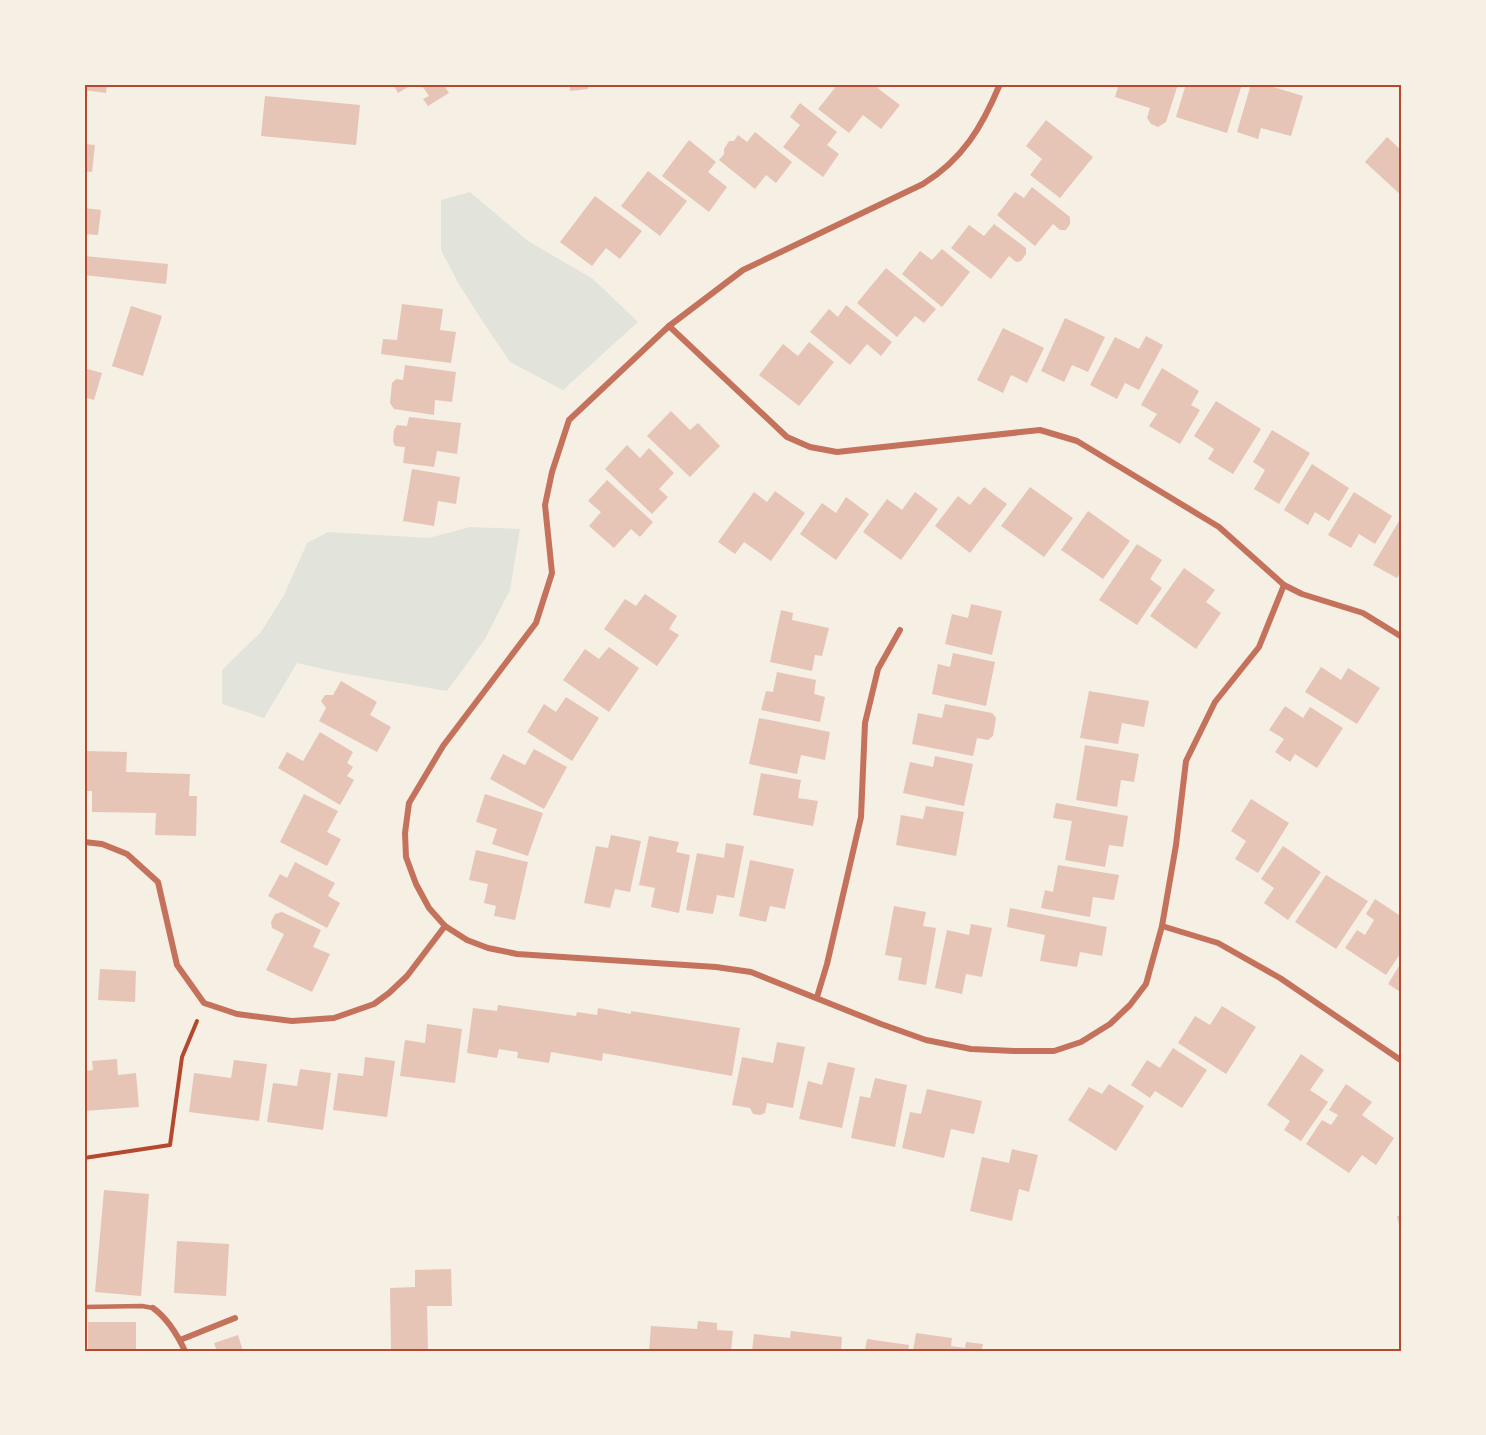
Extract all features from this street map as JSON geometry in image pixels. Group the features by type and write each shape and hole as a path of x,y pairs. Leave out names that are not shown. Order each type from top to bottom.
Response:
{"street":[{"path":"999,84 990,107 973,138 945,170 923,184 743,270 669,326 569,420 552,472 545,505 552,573 536,623 443,746 409,803 405,832 406,857 416,884 429,908 445,926 468,940 488,948 517,954 716,967 751,972 926,1040 971,1049 1014,1052 1054,1050 1081,1042 1110,1024 1130,1005 1146,984 1162,926 1176,845 1186,761 1215,702 1260,647 1284,585"},
{"path":"669,326 787,436 810,447 837,452 1040,430 1077,441 1220,527 1284,585 1302,594 1363,613 1402,637"},
{"path":"817,997 827,964 861,817 865,723 878,669 900,630"},
{"path":"84,842 102,844 127,854 158,882 177,965 204,1003 237,1014 292,1021 334,1018 374,1004 407,976 445,926"},
{"path":"1162,926 1218,943 1280,978 1402,1061"},
{"path":"153,1308 180,1340 185,1351"},
{"path":"180,1340 235,1318"}],"lane":[{"path":"84,1307 142,1306 153,1308"}],"path":[{"path":"84,1158 170,1144 182,1057 204,1003"}],"shaded area":[{"path":"470,192 528,241 593,279 638,322 563,390 510,362 458,283 441,250 441,200"},
{"path":"470,527 520,529 510,590 485,639 447,691 297,663 264,718 222,704 222,670 261,632 284,595 307,543 328,532 429,538"}],"building":[{"path":"84,84 107,84 106,93 84,90"},
{"path":"393,84 413,84 398,93"},
{"path":"421,84 443,84 449,93 428,106 423,99 429,96"},
{"path":"570,84 587,84 588,89 570,91"},
{"path":"838,84 872,84 900,105 881,129 863,115 849,133 818,109"},
{"path":"1119,84 1178,84 1166,122 1158,127 1151,124 1147,118 1150,108 1115,97"},
{"path":"1186,84 1203,84 1211,87 1212,84 1242,84 1227,133 1176,117"},
{"path":"1251,84 1263,84 1303,96 1291,136 1261,128 1258,139 1237,132"},
{"path":"265,96 360,105 356,145 261,136"},
{"path":"800,103 837,132 827,145 839,154 823,177 783,147 800,125 790,117"},
{"path":"1046,120 1093,157 1060,198 1030,175 1042,159 1026,146"},
{"path":"755,132 792,162 776,183 766,175 755,189 719,160 729,141 734,141 738,135 747,142"},
{"path":"1387,137 1402,151 1402,196 1365,162"},
{"path":"689,140 716,162 708,172 727,187 709,212 662,176"},
{"path":"84,144 95,145 92,172 84,171"},
{"path":"648,171 687,201 660,236 621,206"},
{"path":"1032,187 1070,217 1070,224 1066,230 1060,230 1053,224 1035,246 997,215 1015,192 1024,198"},
{"path":"595,196 642,231 620,259 606,248 592,266 560,242"},
{"path":"84,208 101,210 98,235 84,234"},
{"path":"994,224 1026,248 1026,254 1021,261 1016,262 1009,256 991,279 951,248 969,225 984,236"},
{"path":"942,249 970,272 942,307 902,274 920,251 932,260"},
{"path":"84,256 168,264 166,284 84,275"},
{"path":"886,268 936,309 924,323 915,316 897,337 857,303"},
{"path":"402,304 443,309 440,330 456,332 451,363 381,354 383,339 397,340"},
{"path":"846,305 892,342 881,356 867,344 850,365 810,332 829,309 838,317"},
{"path":"131,306 162,316 143,376 112,366"},
{"path":"1065,318 1105,337 1088,372 1072,365 1064,382 1041,371"},
{"path":"1003,328 1044,348 1027,383 1011,375 1003,393 977,380"},
{"path":"1146,336 1163,345 1139,390 1125,383 1117,399 1090,385 1115,337 1139,349"},
{"path":"809,342 834,362 799,406 759,375 783,344 798,356"},
{"path":"405,365 456,372 452,402 435,400 434,415 394,409 390,403 392,383 396,379 403,380"},
{"path":"84,368 102,373 94,400 84,397"},
{"path":"1162,368 1199,391 1191,405 1200,410 1180,444 1149,426 1157,414 1141,405"},
{"path":"1216,401 1261,429 1233,474 1208,459 1214,449 1194,436"},
{"path":"671,411 690,430 698,423 720,446 690,477 647,436"},
{"path":"409,417 461,423 457,454 437,451 434,467 403,463 405,447 395,446 394,430 397,425 407,426"},
{"path":"1272,430 1310,453 1279,504 1254,489 1265,470 1253,462"},
{"path":"627,445 640,458 649,448 674,473 659,489 668,497 652,514 605,469"},
{"path":"1312,464 1349,488 1329,521 1315,512 1308,525 1284,510"},
{"path":"412,469 460,477 456,504 438,501 434,526 403,521"},
{"path":"607,480 653,522 640,537 631,529 614,548 589,526 601,512 588,501"},
{"path":"984,487 1007,504 970,553 935,526 958,496 970,505"},
{"path":"1030,487 1073,518 1044,557 1001,526"},
{"path":"775,491 805,513 771,561 744,542 735,554 718,542 754,492 767,502"},
{"path":"915,492 938,509 901,560 863,532 887,499 902,510"},
{"path":"1354,492 1392,516 1375,544 1359,534 1351,548 1328,535"},
{"path":"846,497 869,514 836,560 800,534 822,503 836,513"},
{"path":"1088,511 1130,541 1103,579 1061,550"},
{"path":"1402,516 1402,570 1397,578 1373,565"},
{"path":"1137,544 1162,560 1150,579 1162,588 1137,625 1099,600"},
{"path":"1184,568 1215,590 1206,602 1221,613 1196,649 1150,616"},
{"path":"645,594 677,616 669,629 679,635 657,666 604,629 625,599 636,606"},
{"path":"971,604 1002,611 992,655 945,644 952,614 968,618"},
{"path":"781,610 793,613 792,620 829,628 822,656 815,655 812,671 770,662"},
{"path":"609,647 639,668 609,712 563,680 585,649 599,659"},
{"path":"953,653 995,662 986,706 932,694 938,664 950,667"},
{"path":"1321,667 1341,680 1348,668 1380,688 1357,724 1305,692"},
{"path":"777,672 816,680 814,694 825,697 820,722 761,710 766,691 773,692"},
{"path":"341,681 377,702 370,715 391,727 377,752 319,721 326,708 321,701 325,695 333,695"},
{"path":"1089,691 1149,701 1144,727 1122,723 1118,744 1080,738"},
{"path":"566,697 599,718 572,761 527,732 544,704 556,712"},
{"path":"945,704 992,713 996,718 993,736 988,740 977,738 973,756 912,744 918,713 942,718"},
{"path":"1285,706 1303,718 1310,707 1343,728 1317,768 1295,754 1290,762 1275,752 1284,739 1269,730"},
{"path":"759,718 830,732 825,760 801,755 797,774 749,764"},
{"path":"320,732 353,752 347,763 353,767 347,776 354,780 340,805 278,768 287,752 303,761"},
{"path":"1085,745 1139,754 1134,782 1121,780 1117,807 1076,800"},
{"path":"534,749 567,767 544,809 490,779 503,754 525,765"},
{"path":"84,751 127,752 126,772 190,774 189,796 197,796 196,836 155,835 156,813 92,812 92,791 84,791"},
{"path":"935,756 973,764 964,806 903,793 910,762 933,767"},
{"path":"761,773 801,780 798,798 818,801 813,826 753,815"},
{"path":"304,794 338,811 327,832 341,839 327,866 280,842"},
{"path":"485,794 543,813 528,856 492,844 497,829 476,822"},
{"path":"1251,799 1289,823 1258,873 1235,859 1246,841 1231,831"},
{"path":"1056,803 1128,816 1123,847 1109,845 1105,867 1065,860 1072,821 1053,818"},
{"path":"926,806 964,812 956,856 896,845 901,815 923,819"},
{"path":"611,835 641,841 630,892 615,889 610,908 584,903 596,846 608,848"},
{"path":"649,836 679,842 676,852 690,855 679,913 651,907 655,888 639,885"},
{"path":"726,843 744,846 734,898 717,895 713,914 686,910 697,853 724,858"},
{"path":"1283,846 1321,872 1288,920 1264,903 1274,888 1261,879"},
{"path":"476,850 528,862 515,920 494,916 496,906 484,903 488,884 469,880"},
{"path":"750,860 794,869 785,909 770,906 766,922 739,916"},
{"path":"295,862 335,883 328,896 340,903 327,928 268,896 280,874 287,878"},
{"path":"1058,865 1119,875 1114,900 1093,897 1090,917 1041,908 1045,890 1053,892"},
{"path":"1326,875 1368,901 1336,949 1295,922"},
{"path":"1375,899 1402,917 1402,951 1386,975 1345,948 1357,930 1365,935 1374,920 1366,914"},
{"path":"894,906 926,912 923,926 936,928 926,985 898,980 902,958 885,955"},
{"path":"1010,908 1107,927 1102,956 1080,952 1077,967 1040,961 1045,935 1007,927"},
{"path":"282,912 321,930 313,947 330,954 312,992 266,970 284,934 272,928 271,922 275,914"},
{"path":"971,924 992,928 982,977 966,974 962,994 935,988 947,930 969,935"},
{"path":"1402,961 1402,993 1388,984"},
{"path":"100,969 136,971 135,1002 98,1000"},
{"path":"498,1005 576,1016 577,1012 597,1015 598,1008 631,1014 631,1011 740,1028 732,1076 603,1053 602,1061 551,1052 549,1063 517,1058 518,1052 499,1049 497,1058 467,1053 473,1008 497,1011"},
{"path":"1222,1006 1256,1027 1226,1074 1178,1043 1195,1016 1210,1025"},
{"path":"427,1024 462,1029 455,1083 400,1076 405,1040 425,1043"},
{"path":"777,1042 805,1047 793,1108 767,1103 765,1113 760,1115 753,1114 750,1108 732,1105 742,1057 773,1063"},
{"path":"1173,1048 1207,1070 1182,1108 1155,1091 1150,1098 1131,1085 1147,1060 1160,1068"},
{"path":"1301,1054 1324,1070 1310,1090 1328,1102 1301,1141 1284,1130 1290,1121 1267,1105"},
{"path":"365,1057 395,1061 387,1117 333,1110 338,1073 363,1076"},
{"path":"117,1059 118,1075 136,1073 139,1107 84,1111 84,1071 93,1070 92,1061"},
{"path":"234,1060 267,1064 259,1121 189,1112 194,1073 231,1078"},
{"path":"828,1062 855,1068 842,1128 799,1119 808,1081 822,1085"},
{"path":"300,1069 331,1073 323,1130 267,1122 273,1083 297,1086"},
{"path":"875,1078 907,1085 895,1147 851,1138 860,1096 870,1098"},
{"path":"1109,1084 1144,1106 1116,1151 1068,1120 1089,1087 1102,1094"},
{"path":"1346,1084 1372,1102 1362,1115 1394,1138 1376,1165 1362,1155 1349,1173 1306,1144 1322,1120 1331,1125 1338,1115 1329,1110"},
{"path":"927,1089 982,1101 974,1134 951,1129 944,1158 902,1148 910,1112 921,1114"},
{"path":"1012,1149 1038,1155 1029,1192 1019,1189 1012,1221 970,1211 982,1157 1009,1163"},
{"path":"104,1190 149,1194 141,1296 95,1292"},
{"path":"1402,1215 1402,1235 1401,1235 1397,1216"},
{"path":"177,1241 229,1244 226,1296 174,1293"},
{"path":"451,1269 452,1306 427,1306 428,1351 391,1351 390,1288 415,1287 415,1270"},
{"path":"698,1321 717,1323 717,1330 733,1331 731,1351 649,1351 651,1326 697,1329"},
{"path":"88,1322 136,1322 136,1351 88,1351"},
{"path":"791,1331 842,1337 841,1351 752,1351 754,1334 790,1338"},
{"path":"916,1333 952,1338 951,1346 965,1348 966,1342 983,1344 981,1351 913,1351"},
{"path":"238,1335 243,1351 217,1351 214,1343"},
{"path":"867,1339 909,1345 908,1351 865,1351"}]}
